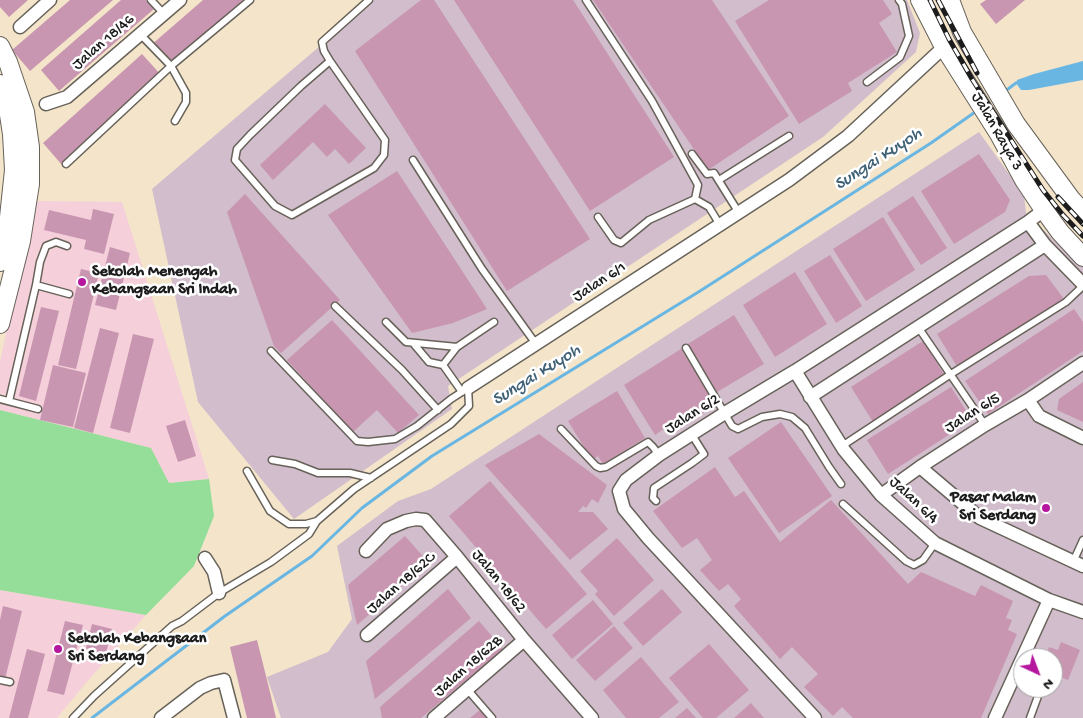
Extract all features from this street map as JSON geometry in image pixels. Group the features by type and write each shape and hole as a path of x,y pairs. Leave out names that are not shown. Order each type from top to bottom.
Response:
{"street":[{"path":"20,26 50,0"},
{"name":"Jalan 18/46","path":"46,104 67,96 180,0"},
{"name":"Jalan Raya 3","path":"920,0 944,47 999,134 1024,180 1060,232 1083,256"},
{"name":"Jalan Raya 3","path":"950,0 962,32 1016,124 1071,199 1083,212"},
{"path":"0,46 8,62 25,112 30,147 30,184 21,241 0,324"},
{"name":"Jalan 6/1","path":"465,390 789,180 848,136 944,47"},
{"path":"0,84 7,102 12,134 14,170 7,236 0,262"},
{"path":"1044,210 1056,202 1071,206 1083,217"},
{"name":"Jalan 6/2","path":"815,718 648,538 624,509 619,491 626,480 659,455 1028,222 1044,210"},
{"path":"1028,222 1045,245 1083,285"},
{"path":"810,397 1045,245"},
{"name":"Jalan 6/5","path":"881,495 920,467 1082,365"},
{"name":"Jalan 6/4","path":"795,370 842,446 881,495 935,544 1049,600 1083,612"},
{"path":"1028,400 1039,416 1083,438"},
{"path":"920,467 980,518 1078,564"},
{"name":"Jalan 18/62","path":"366,551 387,529 406,521 425,520 524,640 592,718"},
{"name":"Jalan 18/62C","path":"367,635 457,557"},
{"path":"205,558 214,572 218,592"},
{"path":"995,718 1049,600"},
{"name":"Jalan 18/62B","path":"434,718 524,640"},
{"path":"161,718 200,688 224,680 234,718"}],"lane":[{"path":"151,0 164,14"},
{"path":"66,164 171,66 250,0"},
{"path":"330,61 301,86 237,150 235,160 276,206 292,215 374,168 384,155 385,140 330,61 324,51 322,42 370,0"},
{"path":"586,0 652,101 698,185 695,199"},
{"path":"867,82 900,57 909,36 902,4 899,0"},
{"path":"140,34 171,66 186,94 186,102 175,121"},
{"path":"719,180 790,136"},
{"path":"692,154 707,174 714,173 738,213"},
{"path":"413,160 482,269 536,344"},
{"path":"598,217 614,240 621,243 649,220 695,199"},
{"path":"695,199 709,207 720,225"},
{"path":"9,401 40,262 46,246 56,242 67,246"},
{"path":"36,285 69,294"},
{"path":"842,446 951,374 1066,302 1083,285"},
{"path":"335,306 402,370 438,410"},
{"path":"386,322 406,342 457,347"},
{"path":"443,365 457,347 494,322"},
{"path":"918,327 985,425"},
{"path":"72,718 172,626 182,621 218,592 272,562 309,534 317,521 354,489 451,424 469,406 465,390 443,365 429,362 413,343"},
{"path":"686,348 732,426 738,429 762,417 780,414 792,417 806,428 828,467 841,484"},
{"name":"Jalan 6/1","path":"271,351 357,440 368,442 395,439 417,426 465,390"},
{"path":"0,399 38,409"},
{"path":"561,429 600,468 606,468 648,442 659,455"},
{"path":"656,501 653,498 654,488 704,454 692,435"},
{"path":"272,460 295,464 318,474 350,473 371,478"},
{"path":"247,471 270,510 289,524 306,524 317,521"},
{"path":"843,504 906,561 914,564 923,560 935,544"},
{"path":"1078,564 1083,540"},
{"path":"0,680 10,682"},
{"path":"467,690 492,718"},
{"path":"1030,718 1037,698"}],"shaded area":[{"path":"374,0 907,0 920,33 916,52 823,137 448,386 452,409 294,519 198,402 152,189"},
{"path":"979,132 1024,195 1026,213 1063,249 1083,265 1083,718 281,718 267,677 328,652 352,619 337,546 398,501 431,489"},
{"name":"Sekolah Menengah Kebangsaan Sri Indah","path":"34,201 122,202 209,479 169,483 150,448 0,410 0,362"},
{"name":"Sekolah Kebangsaan Sri Serdang","path":"0,590 146,615 57,718 0,718"}],"green space":[{"path":"0,410 151,448 169,483 209,479 214,516 194,566 146,615 0,590"}],"water":[{"path":"1083,61 1083,80 1029,90 1021,90 1016,83 1017,80 1034,74"}],"building":[{"path":"0,0 28,0 9,17 0,7"},
{"path":"70,0 113,0 30,71 12,50"},
{"path":"121,0 146,0 154,9 59,91 41,70"},
{"path":"203,0 252,0 171,70 150,46"},
{"path":"421,0 434,0 590,239 507,291 355,51"},
{"path":"454,0 573,0 674,157 590,211"},
{"path":"593,0 712,0 789,116 708,170"},
{"path":"769,0 883,0 892,14 879,23 897,52 848,83 852,91 799,124 735,21"},
{"path":"986,0 1025,0 996,24 980,4"},
{"path":"142,54 161,75 62,165 43,143"},
{"path":"325,104 366,148 349,164 335,149 327,157 313,142 273,180 260,165"},
{"path":"979,154 1010,200 1005,212 954,244 921,191"},
{"path":"397,171 487,309 453,323 412,333 328,215"},
{"path":"245,194 340,300 281,353 274,346 227,212"},
{"path":"913,196 947,248 921,265 887,213"},
{"path":"93,209 114,214 104,254 84,249 86,240 44,230 49,210 91,220"},
{"path":"883,217 915,270 866,301 833,249"},
{"path":"110,247 130,253 116,310 95,305"},
{"path":"830,255 862,306 836,323 804,271"},
{"path":"81,269 99,273 76,369 58,365"},
{"path":"795,272 827,324 775,357 743,305"},
{"path":"1046,275 1064,299 958,368 937,334 1029,276"},
{"path":"41,307 59,311 36,401 19,396"},
{"path":"1074,309 1083,322 1083,351 988,414 965,381"},
{"path":"734,315 764,364 717,392 688,344"},
{"path":"332,320 419,415 398,433 377,410 353,432 287,360"},
{"path":"100,328 119,333 93,433 74,428"},
{"path":"133,334 154,339 130,433 110,428"},
{"path":"923,341 945,376 873,422 851,387"},
{"path":"681,349 716,405 672,433 668,426 655,435 624,385"},
{"path":"53,365 86,373 73,427 40,420"},
{"path":"1083,382 1083,422 1057,410 1059,399"},
{"path":"951,387 972,420 888,474 867,440"},
{"path":"617,391 645,438 603,464 598,456 592,460 568,421"},
{"path":"185,420 196,456 178,462 166,426"},
{"path":"781,422 832,496 779,533 728,458"},
{"path":"539,434 607,485 598,503 592,499 586,508 583,506 578,512 593,512 608,529 570,560 485,465"},
{"path":"715,467 735,497 744,491 780,542 831,500 908,584 921,572 975,596 981,585 1013,601 1006,618 1012,620 1008,630 1017,634 981,718 853,718 842,707 833,716 804,687 818,674 792,647 780,659 734,606 741,599 728,584 719,591 700,570 712,560 697,538 682,548 653,511"},
{"path":"490,481 587,594 546,629 449,516"},
{"path":"405,536 429,563 357,625 348,585"},
{"path":"617,538 654,580 614,616 595,594 598,591 580,571"},
{"path":"448,589 471,618 375,699 366,661"},
{"path":"662,589 682,612 643,646 623,623"},
{"path":"593,600 613,624 572,659 552,635"},
{"path":"3,606 22,611 5,679 0,678 0,620"},
{"path":"65,621 83,625 64,695 47,691"},
{"path":"479,621 503,649 421,718 382,718 380,707"},
{"path":"92,624 112,629 104,661 84,656"},
{"path":"614,626 633,648 595,681 576,660"},
{"path":"257,640 276,718 247,718 230,647"},
{"path":"1061,642 1080,650 1068,680 1063,678 1063,648 1059,648"},
{"path":"709,644 749,690 716,718 703,718 669,678"},
{"path":"27,649 45,654 28,718 9,718"},
{"path":"641,657 679,702 659,718 626,718 603,690"},
{"path":"751,703 764,718 734,718"},
{"path":"687,708 696,718 675,718"},
{"path":"480,710 487,718 470,718"}],"waterway":[{"name":"Sungai Kuyoh","path":"1004,92 1016,83"},
{"name":"Sungai Kuyoh","path":"92,718 225,616 312,556 362,508 432,456 700,291 931,143 978,110"}],"railway":[{"path":"930,0 949,39 972,79 1043,190 1083,236"},
{"path":"938,0 977,73"},
{"path":"1058,197 1083,224"}],"place":[{"name":"Sekolah Menengah Kebangsaan Sri Indah","path":"82,282"},
{"name":"Pasar Malam Sri Serdang","path":"1046,508"},
{"name":"Sekolah Kebangsaan Sri Serdang","path":"58,649"}]}
